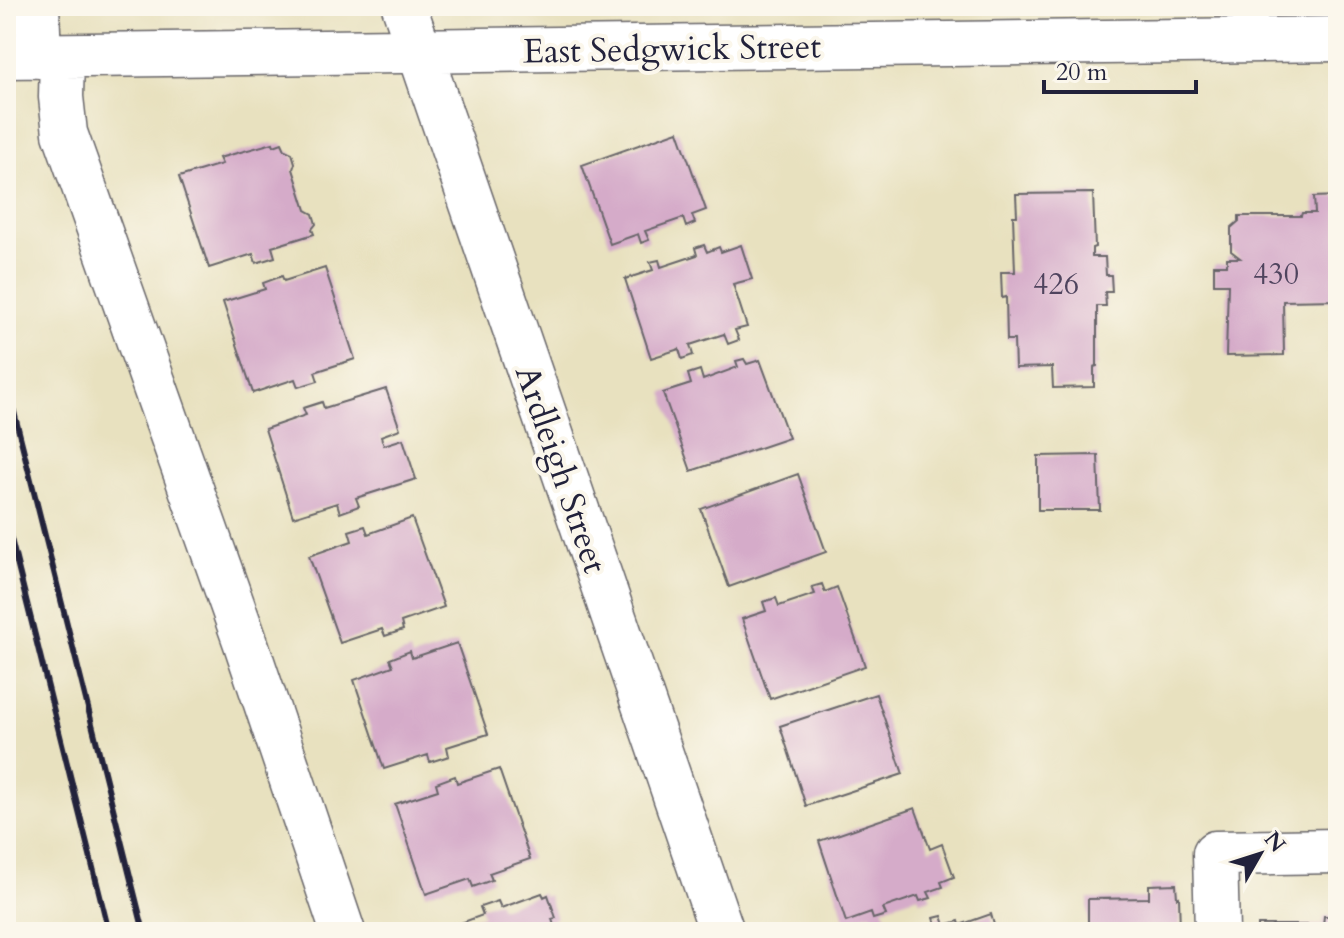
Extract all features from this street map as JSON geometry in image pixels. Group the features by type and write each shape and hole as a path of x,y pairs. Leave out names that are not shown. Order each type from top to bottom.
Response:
{"street":[{"path":"37,6 36,56 61,97 65,133 245,641 343,932"},
{"name":"Ardleigh Street","path":"404,6 722,932"},
{"name":"East Sedgwick Street","path":"36,56 418,51 1061,25 1338,39"},
{"path":"1217,932 1215,853 1338,851"}],"building":[{"path":"678,131 706,210 692,215 695,223 686,227 683,218 645,231 649,240 641,243 638,234 610,244 582,165"},
{"path":"273,143 274,146 282,143 285,150 292,153 293,169 306,210 313,214 316,224 312,229 314,234 272,247 275,257 256,263 253,254 209,268 179,177 222,164 219,158"},
{"path":"1093,193 1095,247 1092,248 1092,257 1105,257 1106,275 1111,275 1112,292 1105,292 1106,306 1097,306 1094,387 1053,388 1052,367 1015,368 1014,340 1007,340 1006,297 1002,298 1001,272 1015,272 1013,216 1017,216 1016,194"},
{"path":"1338,196 1338,300 1283,301 1284,355 1226,356 1228,284 1214,284 1214,265 1227,265 1227,258 1240,258 1231,251 1231,228 1239,221 1239,216 1301,216 1302,213 1315,213 1314,197"},
{"path":"704,245 707,252 719,247 721,252 741,245 752,279 733,284 747,327 735,330 739,340 728,344 724,334 690,345 693,355 682,359 679,349 651,358 625,279 653,270 650,262 659,260 661,267 697,255 695,248"},
{"path":"325,268 355,359 315,372 318,381 298,387 295,379 253,393 223,302 265,289 263,283 282,276 284,281"},
{"path":"744,359 747,364 760,360 789,438 691,471 663,393 691,384 688,374 700,370 703,380 738,367 736,361"},
{"path":"386,389 400,429 381,436 382,440 384,445 403,439 416,479 356,498 359,506 340,513 337,503 293,517 265,429 306,415 303,408 322,402 324,408"},
{"path":"1098,455 1100,510 1038,510 1038,456"},
{"path":"798,474 826,552 729,587 701,509"},
{"path":"412,518 444,607 401,622 403,630 385,636 382,629 340,643 309,556 352,541 349,531 365,526 368,534"},
{"path":"822,584 825,592 837,587 865,666 770,699 742,619 766,611 763,602 776,598 779,606 815,594 812,587"},
{"path":"457,643 488,734 447,747 449,756 430,762 428,755 384,769 354,680 393,666 390,659 410,651 412,658"},
{"path":"876,694 903,774 806,806 780,726"},
{"path":"499,769 530,859 489,873 492,880 473,887 470,879 426,894 395,804 438,790 436,783 455,776 457,783"},
{"path":"915,808 930,849 942,844 954,877 941,882 943,887 928,892 931,898 920,901 918,896 883,908 886,915 873,919 871,913 846,922 819,841"},
{"path":"1176,884 1180,929 1193,929 1193,932 1088,932 1088,899 1149,898 1149,885"},
{"path":"542,893 544,897 548,895 556,918 552,919 556,932 436,932 483,915 480,907 498,901 501,908"},
{"path":"991,914 996,932 926,932 937,927 934,918 942,916 945,925 959,921 960,925"},
{"path":"1324,916 1338,916 1338,932 1258,932 1258,925 1323,925"}],"railway":[{"path":"6,380 144,932"},
{"path":"6,519 109,932"}]}
